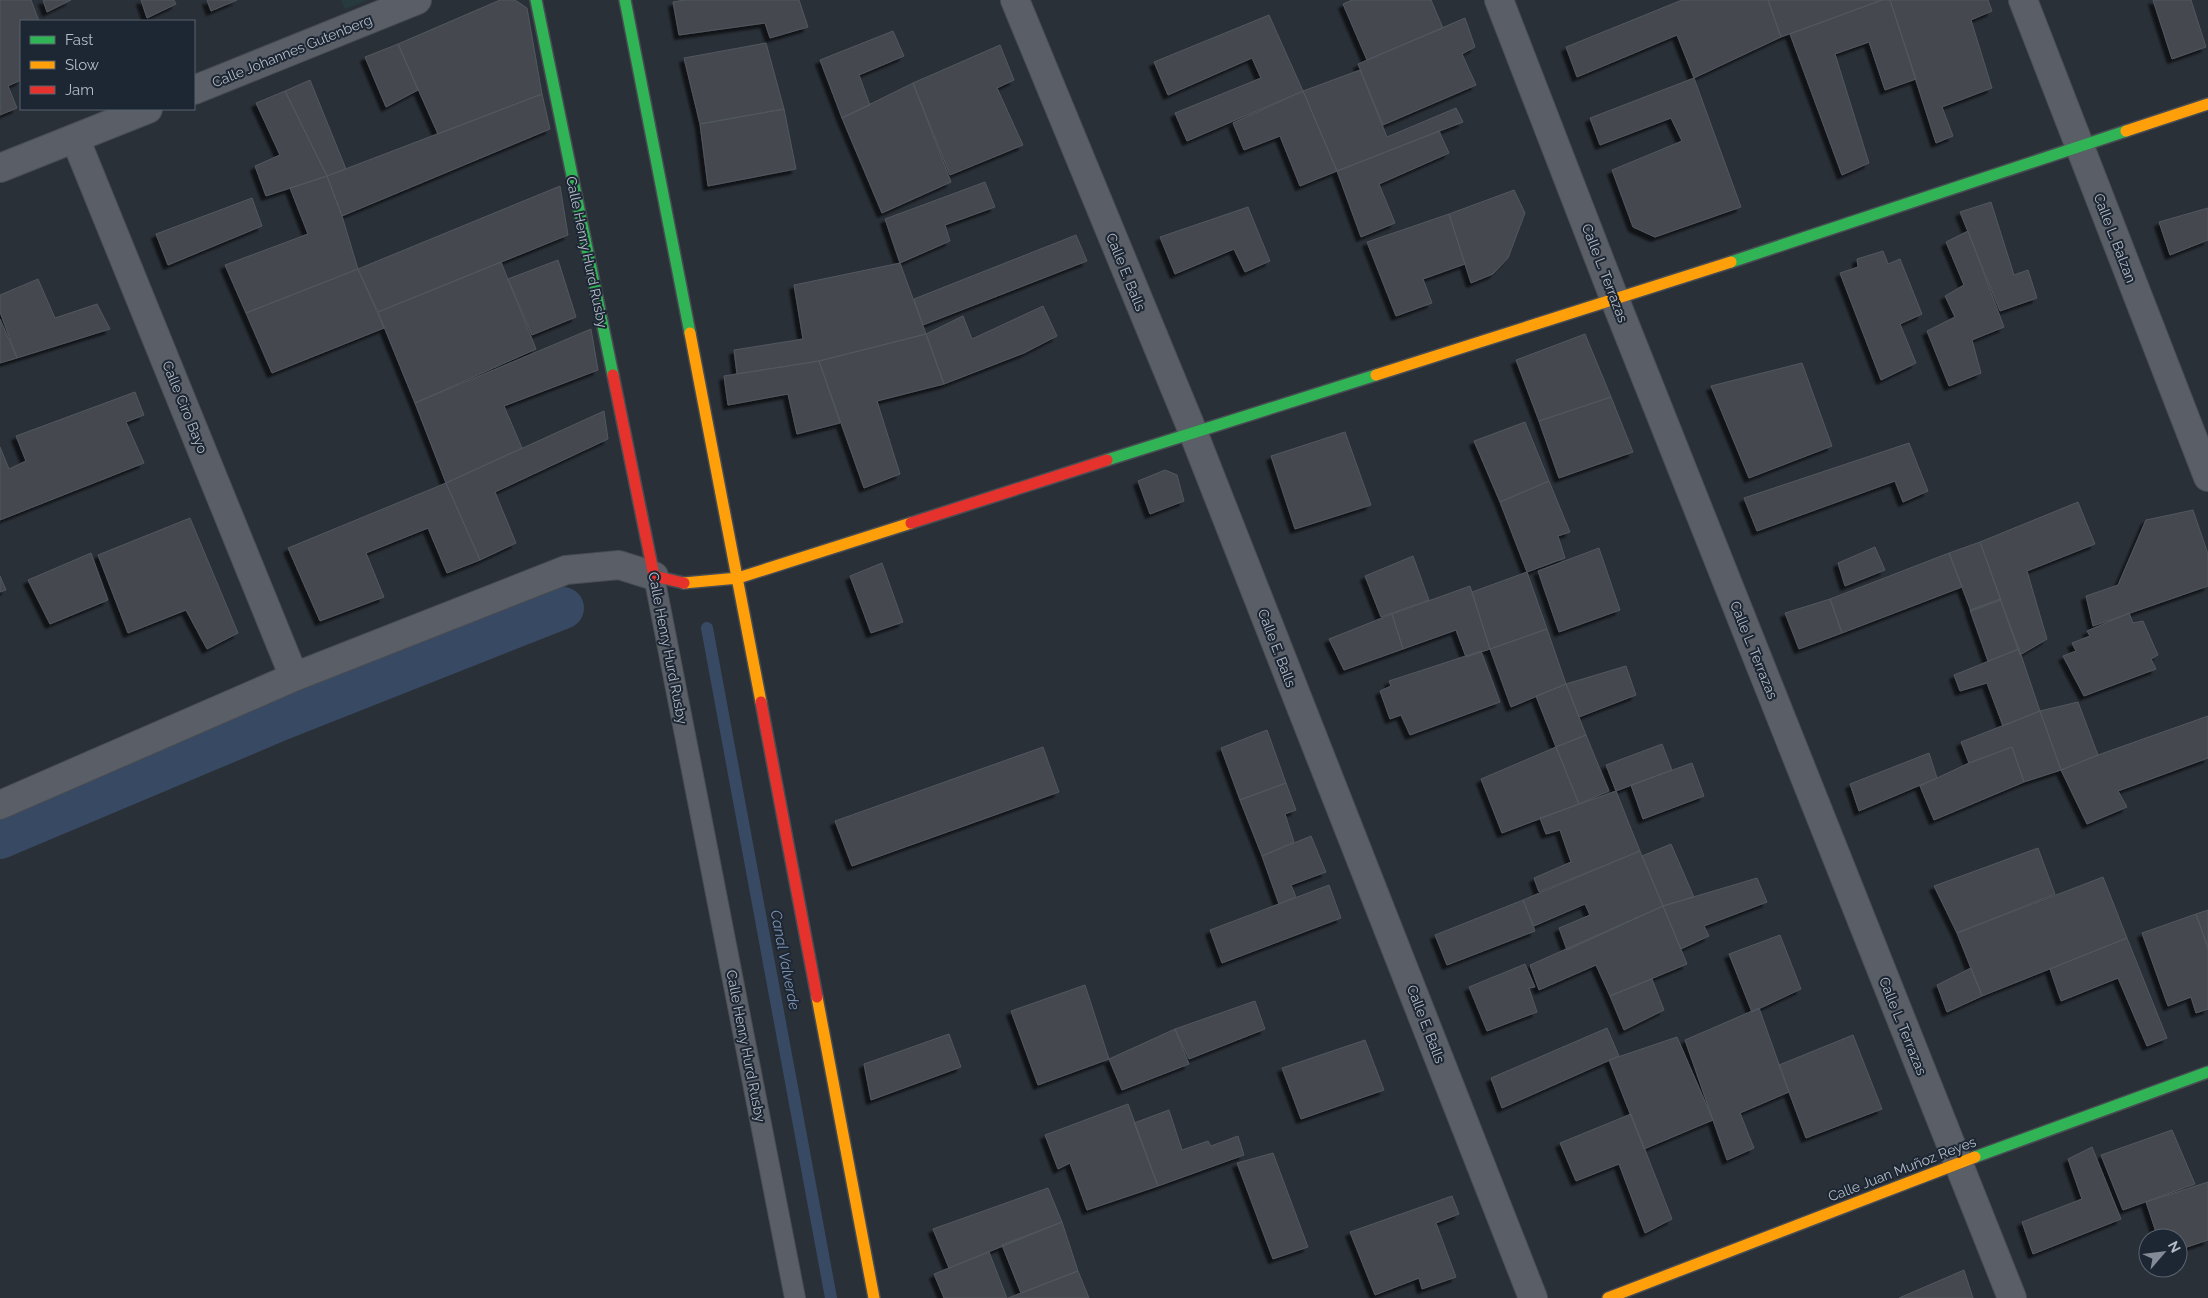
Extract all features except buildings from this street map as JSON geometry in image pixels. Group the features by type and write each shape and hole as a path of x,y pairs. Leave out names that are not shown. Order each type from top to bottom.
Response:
{"street":[{"name":"Calle Johannes Gutenberg","path":"195,90 417,0"},
{"name":"Calle Henry Hurd Rusby","path":"536,0 654,576"},
{"path":"625,0 738,578 874,1298"},
{"name":"Calle E. Balls","path":"1014,0 1192,432 1533,1298"},
{"name":"Calle L. Terrazas","path":"1499,0 1615,300 2012,1298"},
{"name":"Calle L. Balzan","path":"2022,0 2208,477"},
{"path":"0,805 294,677 566,570 619,565 684,583 738,578 1192,432 1615,300 2208,104"},
{"path":"0,168 145,110"},
{"name":"Calle Ciro Bayo","path":"75,138 294,677"},
{"name":"Calle Juan Muñoz Reyes","path":"1608,1298 1958,1163 2208,1072"}],"lane":[{"name":"Calle Henry Hurd Rusby","path":"654,576 795,1298"}],"green space":[{"path":"341,0 368,0 345,9"}],"waterway":[{"path":"0,838 280,720 563,608"},
{"name":"Canal Valverde","path":"707,628 831,1298"}],"traffic: fast":[{"path":"536,0 613,375"},
{"path":"625,0 690,333"},
{"path":"1731,262 2126,131"},
{"path":"1107,460 1376,375"},
{"path":"1975,1157 2208,1072"}],"traffic: slow":[{"path":"2126,131 2208,104"},
{"path":"1376,375 1731,262"},
{"path":"690,333 761,702"},
{"path":"684,583 738,578 911,523"},
{"path":"817,997 874,1298"},
{"path":"1608,1298 1975,1157"}],"traffic: jam":[{"path":"613,375 654,576 684,583"},
{"path":"911,523 1107,460"},
{"path":"761,702 817,997"}]}
